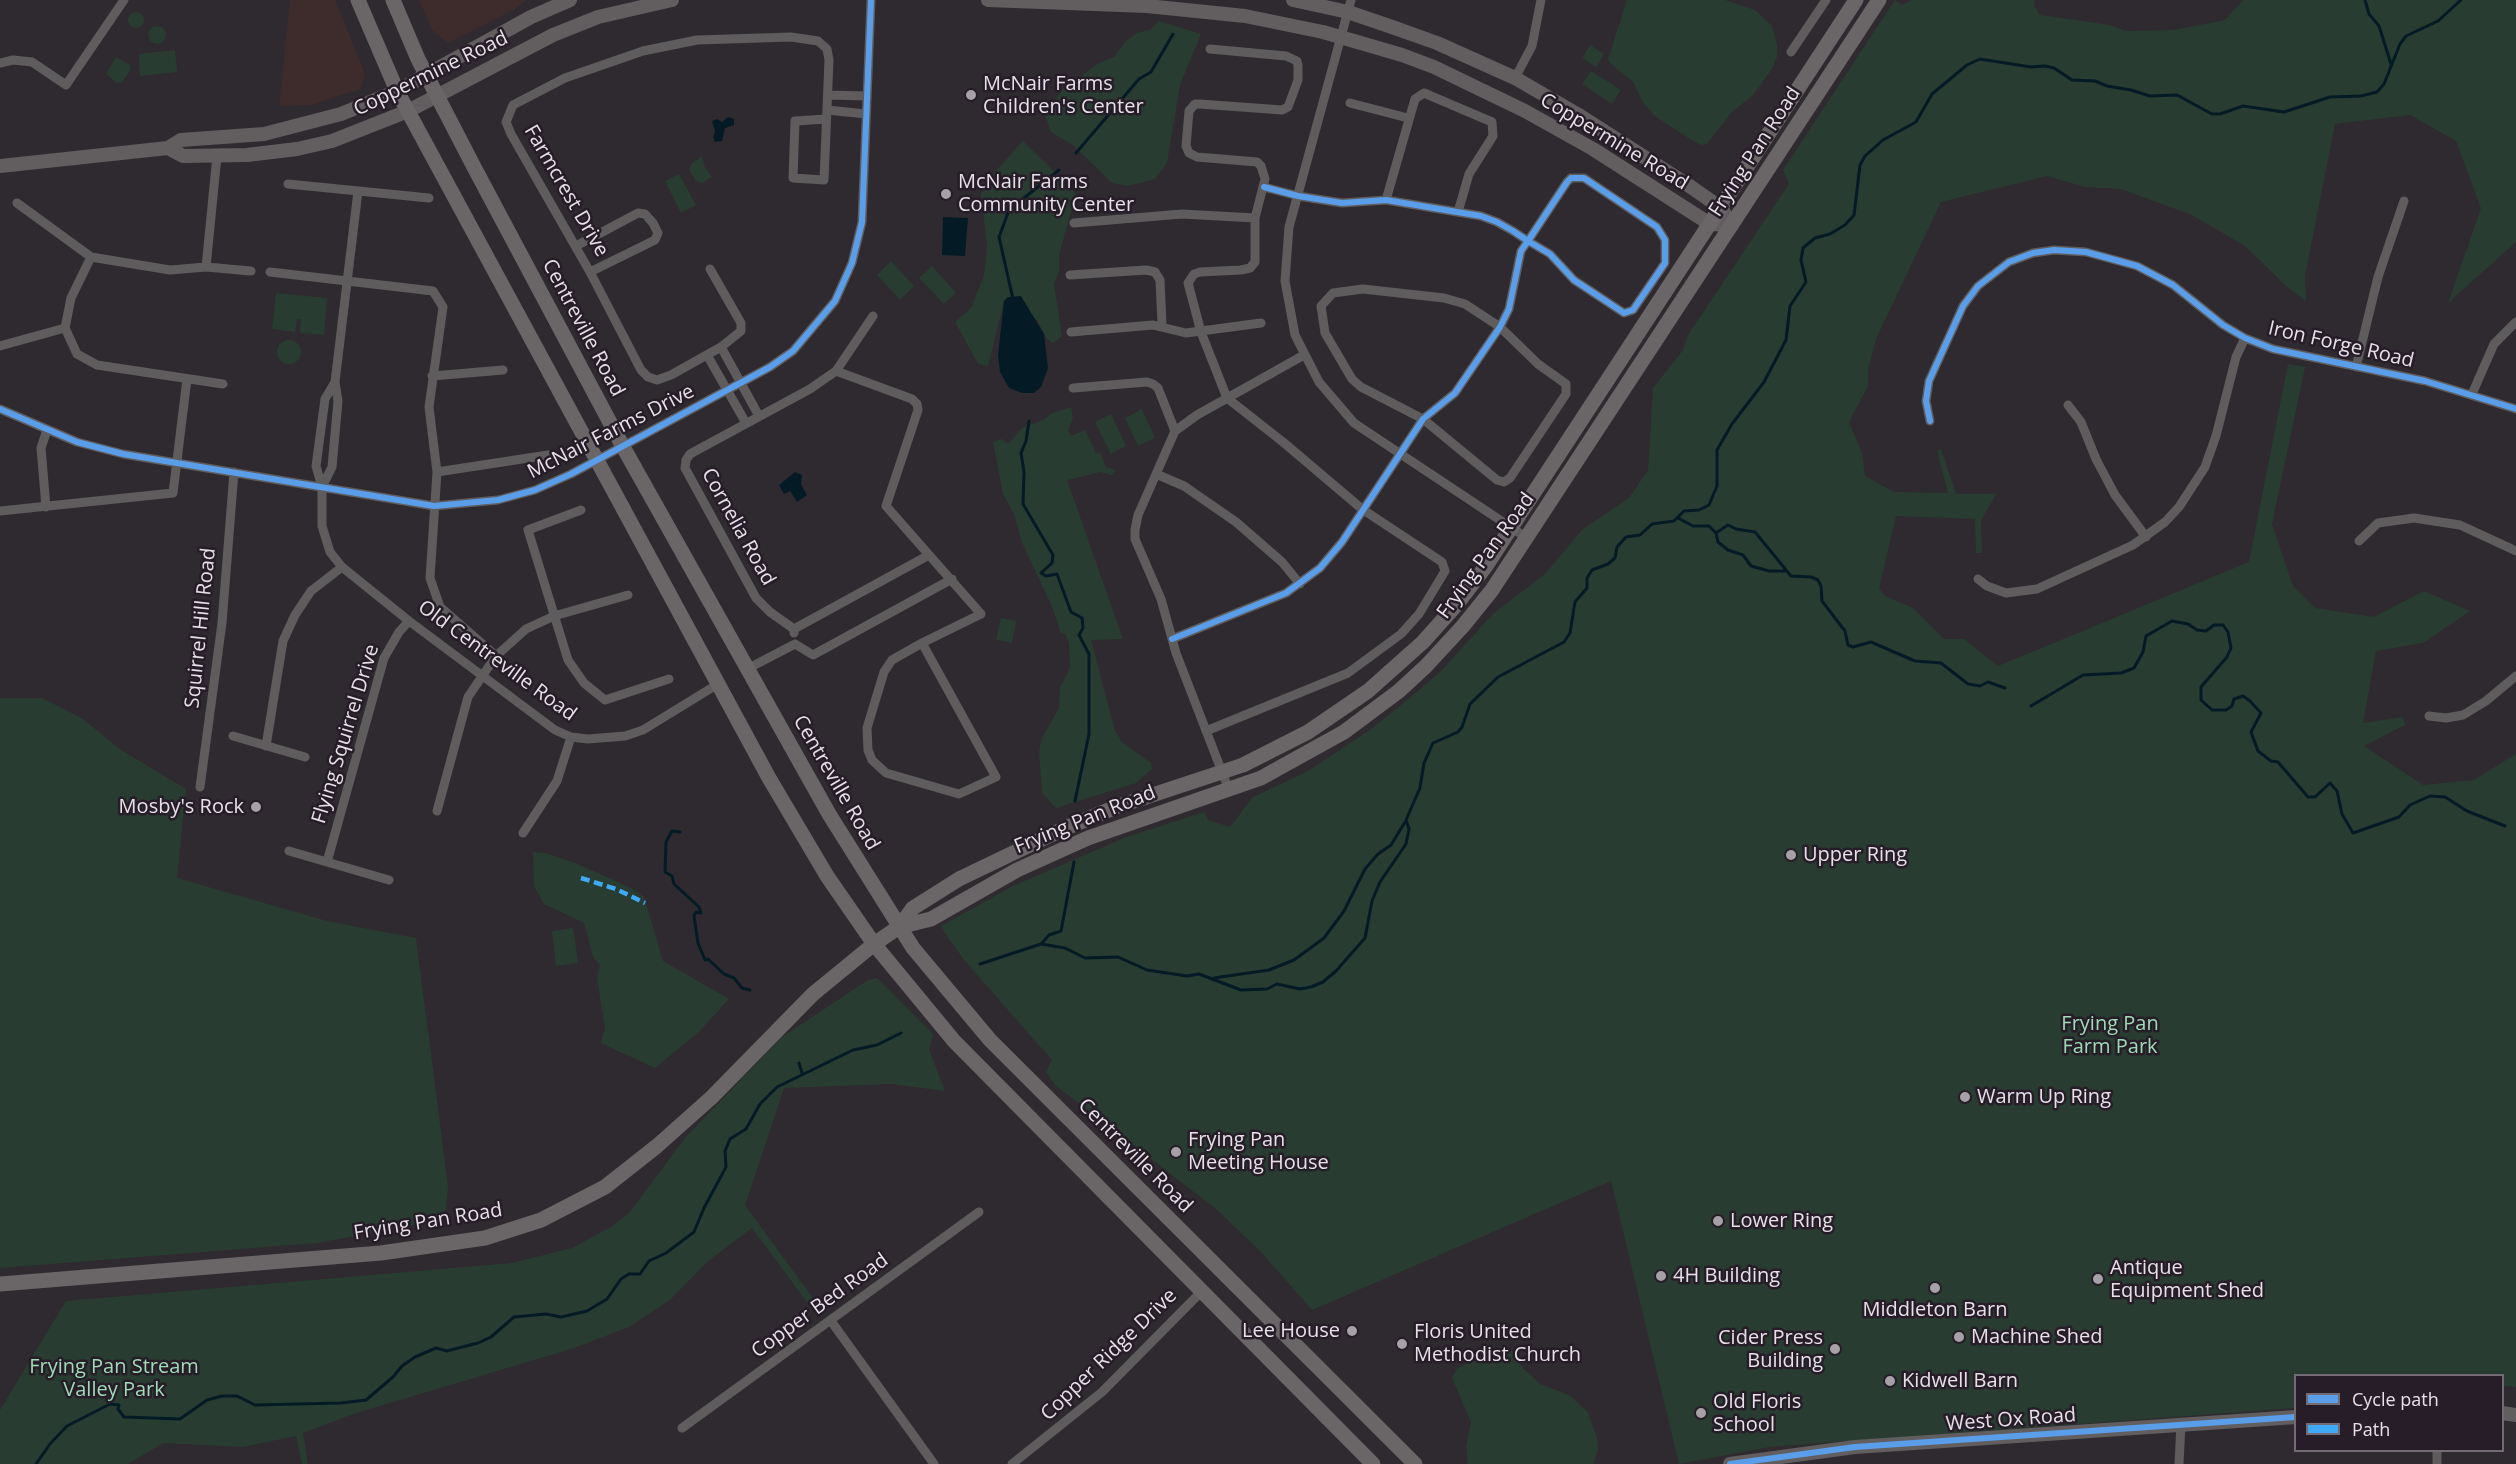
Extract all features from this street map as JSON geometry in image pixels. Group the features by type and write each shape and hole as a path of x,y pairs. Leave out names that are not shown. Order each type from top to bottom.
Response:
{"main road":[{"path":"358,0 408,111 718,684 798,829 874,944 954,1041 1098,1184 1201,1292 1372,1464"},
{"name":"Centreville Road","path":"393,0 426,75 622,445 829,814 899,927 926,965 990,1040 1414,1464"},
{"name":"Frying Pan Road","path":"4,1285 381,1253 485,1238 541,1220 605,1186 657,1146 711,1097 792,1012 874,944 899,927 913,908 933,895 959,879 1044,837 1116,807 1222,773 1273,751 1308,732 1392,671 1457,604 1511,527 1856,0"},
{"name":"Frying Pan Road","path":"899,927 931,919 1017,870 1073,844 1261,778 1344,732 1399,691 1463,626 1527,538 1879,0"}],"street":[{"name":"Coppermine Road","path":"0,166 168,148 181,140 259,135 292,128 355,109 398,91 531,17 570,0"},
{"name":"Coppermine Road","path":"168,148 183,156 217,156 259,154 310,147 363,130 408,111 526,48 577,26 617,12 672,0"},
{"name":"McNair Farms Drive","path":"0,410 77,442 177,465 234,472 434,506 498,500 536,490 728,391 793,351 835,301 845,282 858,243 862,222 871,0"},
{"name":"Coppermine Road","path":"988,0 1207,11 1279,22 1341,38 1434,67 1509,103 1593,149 1710,224"},
{"name":"Coppermine Road","path":"1293,0 1349,6 1515,78 1577,114 1721,208 1732,225"},
{"path":"1515,78 1532,46 1541,0"},
{"path":"1791,52 1826,0"},
{"path":"0,63 13,60 32,62 66,85 122,1"},
{"path":"1349,6 1289,227 1285,281 1290,317 1304,355 1319,382 1341,411 1368,434 1527,538"},
{"name":"Farmcrest Drive","path":"710,269 741,323 741,331 721,347 664,377 657,380 648,377 641,370 576,246 506,122 513,105 565,78 643,51 697,40 791,36 818,41 827,49 830,60 829,95 827,115 824,180 793,178 795,121 827,115 866,114"},
{"path":"1206,731 1348,673 1401,634 1419,614 1446,571 1442,562 1362,509 1227,398 1201,332 1189,290 1190,279 1200,272 1250,268 1256,258 1255,218 1264,187 1264,172 1257,162 1197,157 1190,153 1186,146 1189,111 1195,104 1282,110 1288,107 1298,80 1297,60 1287,56 1210,49"},
{"path":"1386,200 1408,118 1415,99 1424,93 1492,123 1493,136 1469,174 1458,212"},
{"path":"829,95 867,96"},
{"path":"1350,103 1408,118"},
{"path":"206,267 217,156"},
{"path":"1172,639 1286,593 1320,568 1342,542 1423,419 1455,393 1500,327 1509,309 1518,259 1528,241 1567,182 1578,176 1657,228 1665,240 1667,251 1665,262 1638,304 1633,310 1624,313 1574,280 1562,265 1528,241 1497,222 1458,212 1386,200 1342,203 1298,196 1264,187"},
{"path":"288,184 429,198"},
{"path":"322,487 332,467 338,401 335,382 358,191"},
{"path":"2356,367 2378,277 2404,201"},
{"path":"17,203 91,257 170,270 206,267 251,271"},
{"path":"576,246 638,213 645,214 653,223 658,234 655,240 590,272"},
{"path":"1074,223 1182,214 1255,218"},
{"path":"1710,224 1732,225"},
{"name":"Iron Forge Road","path":"1930,420 1926,401 1929,381 1963,306 1978,286 2009,262 2033,253 2054,250 2086,252 2138,266 2173,285 2223,325 2273,350 2425,381 2516,409"},
{"path":"91,257 71,298 65,328 77,354 97,365 224,384"},
{"path":"1070,276 1146,270 1155,272 1160,280 1162,325"},
{"path":"270,272 432,291 443,306 429,407 436,472 430,578 440,608 496,656"},
{"path":"1363,289 1444,298 1465,304 1500,327 1538,364 1563,380 1567,389 1510,478 1504,482 1497,480 1423,419 1361,387 1352,379 1325,333 1321,313 1326,299 1339,291 1363,289"},
{"name":"Cornelia Road","path":"794,629 756,598 685,468 690,454 810,389 836,371 873,315"},
{"path":"2472,394 2494,344 2516,322"},
{"path":"1071,332 1162,325 1175,333 1201,332 1261,323"},
{"path":"0,346 65,328"},
{"path":"1978,579 1987,586 2006,593 2037,589 2103,561 2146,537 2179,507 2205,467 2216,436 2233,367 2245,338"},
{"path":"721,347 759,416"},
{"path":"706,355 746,423"},
{"path":"1229,790 1172,639 1161,599 1135,539 1138,515 1175,431 1227,398 1304,355"},
{"path":"432,376 503,370"},
{"path":"836,371 912,399 917,404 918,410 886,506 981,614 922,643 892,660 884,672 867,728 868,750 872,760 886,773 949,793 969,791 996,777 922,643"},
{"path":"0,511 173,493 177,445 187,379"},
{"path":"322,487 316,466 325,399 335,382"},
{"path":"1073,388 1147,382 1153,384 1158,388 1175,431"},
{"path":"2068,405 2081,422 2096,459 2115,495 2146,537"},
{"path":"46,507 41,448 47,430"},
{"path":"436,472 548,455"},
{"name":"Squirrel Hill Road","path":"200,787 222,623 234,472"},
{"path":"1156,474 1184,486 1236,522 1282,562 1300,584"},
{"name":"Old Centreville Road","path":"322,487 322,526 330,552 342,567 409,621 555,730 571,737 604,739 634,734 718,684"},
{"path":"581,510 528,530 568,660 584,683 605,700 669,679"},
{"path":"2359,541 2378,523 2414,518 2460,525 2516,551"},
{"path":"795,644 794,629 928,555"},
{"path":"266,746 283,641 295,615 311,591 342,567"},
{"path":"795,644 813,654 952,579"},
{"path":"437,811 468,696 496,656 525,629 554,616 628,595"},
{"name":"Flying Squirrel Drive","path":"327,862 384,658 399,632 409,621"},
{"path":"747,669 795,644"},
{"path":"2429,716 2446,718 2463,715 2486,701 2516,676"},
{"path":"233,736 305,758"},
{"path":"523,834 557,781 571,737"},
{"path":"289,851 389,880"},
{"name":"Copper Bed Road","path":"682,1428 979,1212"},
{"name":"Copper Ridge Drive","path":"1012,1464 1102,1392 1201,1292"},
{"path":"831,1321 934,1464"},
{"name":"West Ox Road","path":"1730,1464 2181,1424 2294,1417"},
{"path":"2179,1464 2181,1424"}],"shaded area":[{"path":"290,0 335,0 365,74 360,89 311,105 279,106"},
{"path":"419,0 526,0 515,9 448,43 432,30"}],"green space":[{"path":"1627,0 1725,0 1755,10 1772,26 1777,45 1777,57 1772,69 1753,95 1731,113 1707,144 1701,145 1656,117 1643,103 1634,83 1608,59"},
{"name":"Frying Pan Farm Park","path":"1895,0 1902,5 1912,0 2035,0 2034,6 2040,15 2110,25 2125,31 2173,30 2225,20 2243,0 2516,0 2516,242 2448,303 2481,208 2456,141 2410,115 2335,124 2305,276 2306,301 2286,286 2245,246 2192,215 2121,189 2085,187 2047,176 1941,202 1876,339 1868,370 1868,386 1849,422 1862,453 1865,476 1894,492 1948,493 1937,451 1941,449 1956,494 1996,494 1981,521 1982,553 1976,553 1975,519 1896,516 1879,588 1885,596 1913,608 1944,639 1964,639 1998,666 2249,562 2288,364 2305,367 2272,524 2293,586 2315,608 2374,617 2424,591 2470,611 2423,643 2376,651 2363,723 2403,717 2405,725 2364,746 2423,785 2474,780 2516,754 2516,1387 2504,1386 2504,1374 2294,1374 2294,1408 1769,1447 1679,1464 1611,1181 1312,1310 1261,1252 1216,1209 1055,1085 1046,1072 1052,1060 964,960 943,930 941,926 1013,886 1124,838 1204,812 1208,820 1230,827 1253,797 1308,771 1370,730 1442,670 1494,613 1545,574 1583,529 1629,498 1648,470 1653,388 1683,350 1688,335 1789,184 1783,170"},
{"path":"136,12 142,14 144,20 142,26 136,28 130,26 128,20 130,14"},
{"path":"1159,21 1201,34 1180,85 1167,163 1155,179 1127,186 1112,183 1073,145 1051,132 1045,115 1063,89 1099,63 1114,57 1125,42 1137,33 1150,30"},
{"path":"157,26 163,29 166,35 163,41 157,44 151,41 148,35 151,29"},
{"path":"1590,45 1604,54 1596,67 1582,58"},
{"path":"175,50 177,72 140,76 139,54"},
{"path":"116,57 130,65 130,71 122,82 117,83 106,74"},
{"path":"1591,71 1621,90 1612,104 1582,84"},
{"path":"1023,141 1076,193 1059,255 1059,271 1054,284 1062,336 1053,343 1047,339 1037,320 1008,297 1004,301 988,366 978,364 955,322 971,308 984,275 987,246 981,193 992,175"},
{"path":"702,156 705,167 712,177 702,183 696,181 689,169 692,163"},
{"path":"679,174 696,205 681,213 665,181"},
{"path":"891,261 914,286 900,300 877,275"},
{"path":"932,266 956,293 944,304 919,278"},
{"path":"276,293 327,298 324,335 300,333 301,319 297,319 295,332 272,329"},
{"path":"289,340 294,341 300,347 300,357 294,363 289,364 284,363 278,357 277,352 278,347 284,341"},
{"path":"1071,407 1073,418 1068,430 1071,436 1085,430 1096,453 1100,452 1106,467 1115,470 1112,475 1100,472 1067,480 1123,639 1091,640 1115,731 1122,742 1151,763 1152,769 1136,783 1056,808 1042,793 1039,751 1042,738 1059,708 1060,688 1070,668 1069,643 1065,634 1061,633 1051,604 1023,545 1014,514 1003,494 993,442 1002,439 1008,444 1022,428 1045,419 1050,414"},
{"path":"1142,409 1155,438 1138,446 1125,418"},
{"path":"1111,414 1126,446 1111,454 1095,422"},
{"path":"1001,618 1016,621 1012,643 996,640"},
{"path":"0,698 42,698 83,719 121,750 186,789 177,878 327,921 416,938 448,1187 446,1210 441,1220 317,1243 0,1268"},
{"path":"533,852 545,853 578,864 631,888 644,897 663,961 729,999 699,1032 655,1068 601,1043 605,1028 597,978 600,965 593,957 584,923 544,904 534,886"},
{"path":"573,928 578,963 556,966 552,931"},
{"name":"Frying Pan Stream Valley Park","path":"877,978 933,1034 929,1049 945,1091 891,1084 784,1088 745,1205 821,1309 815,1313 752,1228 707,1262 670,1300 629,1327 574,1348 353,1414 303,1433 308,1464 302,1464 296,1436 243,1447 163,1443 128,1464 0,1464 0,1410 66,1301 512,1263 572,1248 611,1227 629,1213 685,1138 782,1037 868,980"},
{"path":"1500,1346 1512,1351 1522,1367 1540,1384 1569,1395 1587,1411 1597,1437 1598,1449 1593,1464 1468,1464 1466,1447 1471,1422 1452,1378 1458,1368"}],"water":[{"path":"728,117 734,119 734,125 725,128 722,141 715,142 712,121 717,119 722,122"},
{"path":"943,217 968,218 965,256 942,255"},
{"path":"1021,296 1044,334 1048,368 1041,387 1034,393 1022,393 1009,388 1000,372 998,355 1004,301 1008,297"},
{"path":"795,472 802,475 801,484 807,495 797,502 790,491 784,494 779,485"}],"waterway":[{"path":"2365,0 2369,14 2379,26 2391,64"},
{"path":"980,964 1041,944 1065,948 1085,958 1118,957 1147,970 1187,976 1199,974 1241,990 1267,989 1277,984 1300,989 1311,987 1323,982 1336,971 1365,938 1372,901 1380,882 1406,844 1409,829 1406,820 1420,788 1424,763 1433,743 1458,732 1470,704 1498,677 1564,642 1570,633 1575,602 1587,588 1587,578 1592,570 1608,564 1615,558 1617,547 1626,537 1640,535 1652,524 1674,521 1684,511 1699,510 1709,505 1717,486 1717,450 1732,424 1764,382 1786,340 1790,306 1806,282 1801,260 1803,248 1815,238 1830,234 1845,225 1854,215 1860,165 1865,156 1883,140 1916,122 1932,94 1967,65 1980,59 2031,67 2045,66 2054,68 2072,80 2095,81 2150,96 2177,95 2212,114 2220,114 2243,106 2284,112 2330,97 2361,96 2377,92 2384,84 2400,44 2406,36 2438,21 2461,0"},
{"path":"1076,153 1139,79 1151,72 1173,34"},
{"path":"1013,299 999,237 1009,210 1059,170"},
{"path":"1029,421 1026,441 1021,453 1024,472 1023,504 1053,555 1052,563 1041,573 1046,576 1057,574 1071,612 1082,618 1083,628 1079,635 1089,654 1089,734 1075,801"},
{"path":"1678,518 1693,526 1709,526 1716,533 1718,542 1728,550 1743,555 1751,566 1769,571 1785,571"},
{"path":"1716,533 1728,525 1736,529 1755,532 1791,576 1811,577 1818,580 1821,586 1822,601 1845,631 1848,645 1853,647 1871,642 1915,661 1941,663 1968,684 1980,686 1988,682 2005,688"},
{"path":"2031,706 2083,675 2121,673 2134,668 2143,652 2146,636 2172,621 2206,631 2214,625 2223,625 2228,632 2231,648 2227,657 2201,687 2201,700 2212,710 2226,710 2232,706 2234,699 2243,696 2250,701 2261,713 2251,732 2258,751 2271,761 2278,762 2308,797 2315,797 2330,783 2337,791 2342,814 2353,833 2399,817 2410,805 2430,796 2445,797 2467,811 2505,826"},
{"path":"1214,978 1269,970 1294,960 1324,938 1344,911 1365,869 1378,854 1391,845 1405,822"},
{"path":"680,832 672,831 666,842 665,872 672,876 674,884 699,907 701,913 696,912 694,916 698,943 705,960 708,959 724,974 734,978 742,988 750,990"},
{"path":"1042,943 1049,935 1061,931 1074,862"},
{"path":"36,1464 67,1426 110,1404 119,1405 118,1409 124,1417 180,1419 207,1400 222,1396 237,1396 255,1405 341,1403 366,1400 393,1377 402,1366 415,1357 436,1348 447,1351 478,1343 491,1337 514,1317 546,1314 561,1317 587,1311 607,1299 621,1279 629,1274 640,1274 649,1261 666,1253 694,1232 726,1167 725,1151 730,1139 746,1129 760,1104 777,1087 853,1050 877,1045 901,1033"},
{"path":"799,1063 802,1073"}],"marked path":[{"path":"581,878 616,889 645,903"}],"cycle path":[{"path":"0,409 77,442 123,454 434,506 498,500 535,490 571,474 770,367 793,351 835,301 852,263 862,222 871,0"},
{"path":"1172,639 1286,593 1320,568 1342,542 1423,419 1455,393 1500,327 1509,309 1521,251 1528,241 1567,182 1571,178 1584,178 1657,227 1665,240 1665,263 1633,310 1624,313 1574,280 1550,254 1528,241 1513,231 1497,222 1481,216 1386,200 1342,203 1298,196 1264,187"},
{"path":"1930,421 1926,401 1929,381 1963,306 1978,286 2009,262 2033,253 2054,250 2086,252 2137,266 2173,285 2223,325 2245,338 2273,349 2425,381 2516,409"},
{"path":"1730,1464 1855,1447 2294,1417"}],"place":[{"name":"McNair Farms Children's Center","path":"971,95"},
{"name":"McNair Farms Community Center","path":"946,194"},
{"name":"Mosby's Rock","path":"256,807"},
{"name":"Upper Ring","path":"1791,855"},
{"name":"Warm Up Ring","path":"1965,1097"},
{"name":"Frying Pan Meeting House","path":"1176,1152"},
{"name":"Lower Ring","path":"1718,1221"},
{"name":"4H Building","path":"1661,1276"},
{"name":"Antique Equipment Shed","path":"2098,1279"},
{"name":"Middleton Barn","path":"1935,1288"},
{"name":"Lee House","path":"1352,1331"},
{"name":"Machine Shed","path":"1959,1337"},
{"name":"Floris United Methodist Church","path":"1402,1344"},
{"name":"Cider Press Building","path":"1835,1349"},
{"name":"Kidwell Barn","path":"1890,1381"},
{"name":"Old Floris School","path":"1701,1413"}]}
